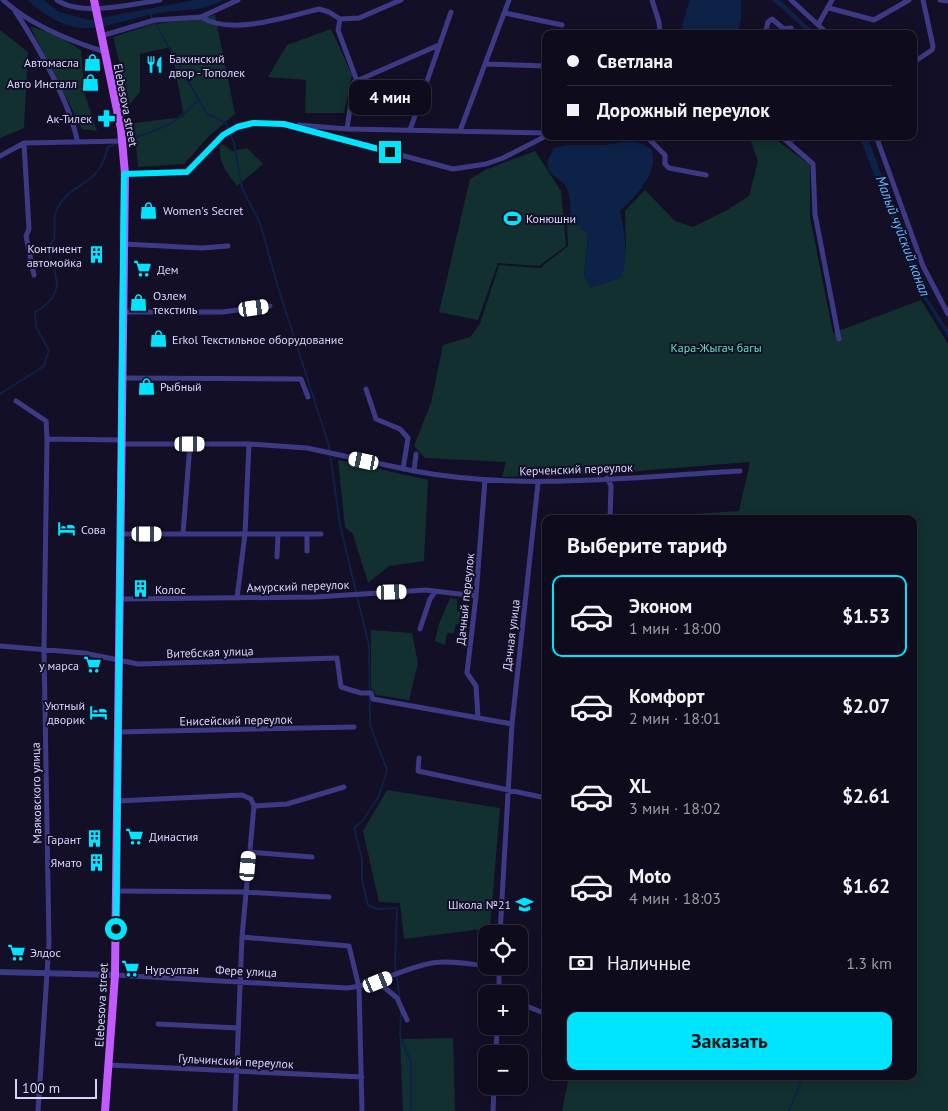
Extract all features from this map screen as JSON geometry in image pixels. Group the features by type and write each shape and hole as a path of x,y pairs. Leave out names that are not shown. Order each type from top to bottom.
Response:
{"main road":[{"name":"Elebesova street","path":"95,6 123,141 124,174 115,975 105,1111"}],"street":[{"path":"3,0 15,11 32,22 82,45 105,52"},
{"path":"57,0 77,7 160,0"},
{"path":"101,34 155,20 201,18 238,0"},
{"path":"201,18 210,23 245,26 319,9 329,12 340,19 359,18 401,0"},
{"path":"460,131 509,0"},
{"path":"652,0 659,22 659,30"},
{"path":"791,0 825,30"},
{"path":"819,23 832,0"},
{"path":"829,8 874,20 909,0"},
{"path":"917,60 932,50 934,46 923,0"},
{"path":"940,0 948,1"},
{"path":"15,11 29,32 73,120 76,140"},
{"path":"410,130 451,12"},
{"path":"505,13 562,24"},
{"path":"340,19 338,30 357,81"},
{"path":"766,30 768,22 772,19 784,29 791,28"},
{"path":"347,129 354,82 439,45"},
{"path":"486,64 542,66"},
{"path":"124,174 187,172 223,135 237,127 253,123 347,129 542,134"},
{"path":"284,124 453,169 486,164 503,158 542,136"},
{"path":"0,156 24,143 76,140 123,141"},
{"path":"650,140 665,155 665,164 669,168 706,175"},
{"path":"786,140 813,164 814,214 839,339"},
{"path":"877,140 923,266 948,314"},
{"path":"24,143 29,220 26,236 34,275"},
{"path":"124,244 202,248 228,246"},
{"path":"123,312 222,312 270,306"},
{"path":"122,378 302,379 308,397"},
{"path":"366,388 376,419 400,429 408,438 403,469"},
{"name":"Маяковского улица","path":"16,401 46,421 47,439 44,649 48,973 38,1111"},
{"name":"Керченский переулок","path":"47,439 249,444 307,448 450,478 484,480 538,482 740,471"},
{"path":"182,534 190,444"},
{"path":"237,598 245,534 249,444"},
{"path":"414,471 416,454"},
{"path":"607,478 611,486 610,515"},
{"name":"Дачный переулок","path":"478,717 476,686 467,673 476,596 484,480"},
{"name":"Дачная улица","path":"500,925 512,724 538,482"},
{"path":"121,534 321,534"},
{"path":"277,557 278,534"},
{"path":"307,534 307,551"},
{"name":"Амурский переулок","path":"120,599 315,598 392,592 435,592 476,596"},
{"path":"420,629 430,600 435,592"},
{"name":"Витебская улица","path":"0,646 84,653 119,662 138,664 337,658 341,687 360,693 371,693 373,699 478,717"},
{"path":"478,717 512,724"},
{"name":"Енисейский переулок","path":"118,732 354,728"},
{"path":"419,758 418,771 542,797"},
{"path":"254,806 287,804 344,787"},
{"path":"118,801 242,795 251,799 254,806 242,937 235,1111"},
{"path":"249,852 312,856"},
{"path":"116,891 245,892 329,897"},
{"path":"242,937 349,946 359,987 362,1111"},
{"name":"Фере улица","path":"0,972 115,975 347,988 378,982 433,963 455,962 478,965"},
{"path":"378,982 397,998 407,1020"},
{"path":"528,1007 542,1012"},
{"path":"158,1024 238,1028"},
{"name":"Гульчинский переулок","path":"109,1064 362,1077"},
{"path":"493,1111 494,1095"}],"green space":[{"path":"215,15 235,114 209,136 184,164 138,167 134,123 184,117 171,47 140,54 140,92 130,104 113,37 150,25"},
{"path":"30,26 58,36 81,50 85,95 97,131 82,129"},
{"path":"331,29 352,75 344,113 305,113 306,80 268,77 287,45"},
{"path":"0,30 28,52 24,128 0,138"},
{"name":"Кара-Жыгач багы","path":"750,140 776,140 810,165 810,217 833,333 921,300 948,344 948,1111 562,1111 568,1080 917,1080 917,515 676,515 739,511 750,462 612,473 502,477 506,462 425,458 414,446 431,403 443,345 470,337 480,324 499,265 540,268 568,246 567,223 579,225 588,235 584,277 626,251 625,211 645,190 675,221 693,227 727,210 749,196 758,161"},
{"path":"221,143 232,151 247,148 263,164 237,186 226,171 221,160"},
{"name":"Конюшни","path":"535,151 561,191 566,246 539,266 498,263 478,320 439,312 470,179 485,170"},
{"path":"338,460 428,480 424,561 389,566 368,583 353,534 345,527"},
{"path":"450,598 457,599 457,611 468,612 467,625 456,624 454,633 447,633 445,645 435,641 439,624"},
{"path":"371,630 412,633 418,663 409,700 376,695 371,687"},
{"path":"387,790 500,808 490,925 478,925 478,930 404,939 400,903 379,902 363,831"},
{"path":"453,1038 455,1111 403,1111 400,1039"}],"water":[{"path":"27,0 44,0 59,12 90,20 195,0 224,0 199,9 160,13 92,28 77,27 63,23 46,14"},
{"path":"690,0 741,0 741,20 738,30 683,30 682,25"},
{"path":"772,0 780,0 812,30 806,30"},
{"name":"Малый чуйский канал","path":"861,140 868,140 928,299 948,330 948,337 920,292"},
{"path":"631,141 643,144 652,150 652,168 644,184 620,211 626,253 621,278 591,288 584,277 588,235 579,225 571,223 568,191 565,185 549,170 549,158 554,148 566,145 605,145"}],"waterway":[{"path":"150,14 207,114 226,123 234,143 242,188 260,223 278,287 329,446 340,525 369,646 370,725 387,770 379,796 363,820 354,828 362,859 362,880 368,905 377,909 397,908 395,964 400,1001"},
{"path":"125,141 165,127 181,117 198,100"},
{"path":"0,394 44,366 49,350 36,327 35,312 49,302 55,292 57,282 49,254 49,247 54,240 54,220 57,209 63,199 98,171 104,161 108,147 118,143"},
{"path":"401,1013 400,1036 411,1062 411,1111"},
{"path":"789,1111 801,1080"}],"place":[{"name":"Автомасла","path":"93,62"},
{"name":"Бакинский двор - Тополек","path":"155,65"},
{"name":"Авто Инсталл","path":"91,83"},
{"name":"Ак-Тилек","path":"106,118"},
{"name":"Women's Secret","path":"149,210"},
{"name":"Конюшни","path":"512,218"},
{"name":"Континент автомойка","path":"96,255"},
{"name":"Дем","path":"143,269"},
{"name":"Озлем текстиль","path":"139,302"},
{"name":"Erkol Текстильное оборудование","path":"158,339"},
{"name":"Рыбный","path":"146,386"},
{"name":"Сова","path":"67,529"},
{"name":"Колос","path":"141,589"},
{"name":"у марса","path":"93,665"},
{"name":"Уютный дворик","path":"99,712"},
{"name":"Династия","path":"135,836"},
{"name":"Гарант","path":"95,839"},
{"name":"Ямато","path":"96,862"},
{"name":"Школа №21","path":"525,904"},
{"name":"Элдос","path":"16,952"},
{"name":"Нурсултан","path":"131,969"}],"route":[{"path":"116,929 124,174 187,172 223,135 237,127 253,123 284,124 390,152"}]}
